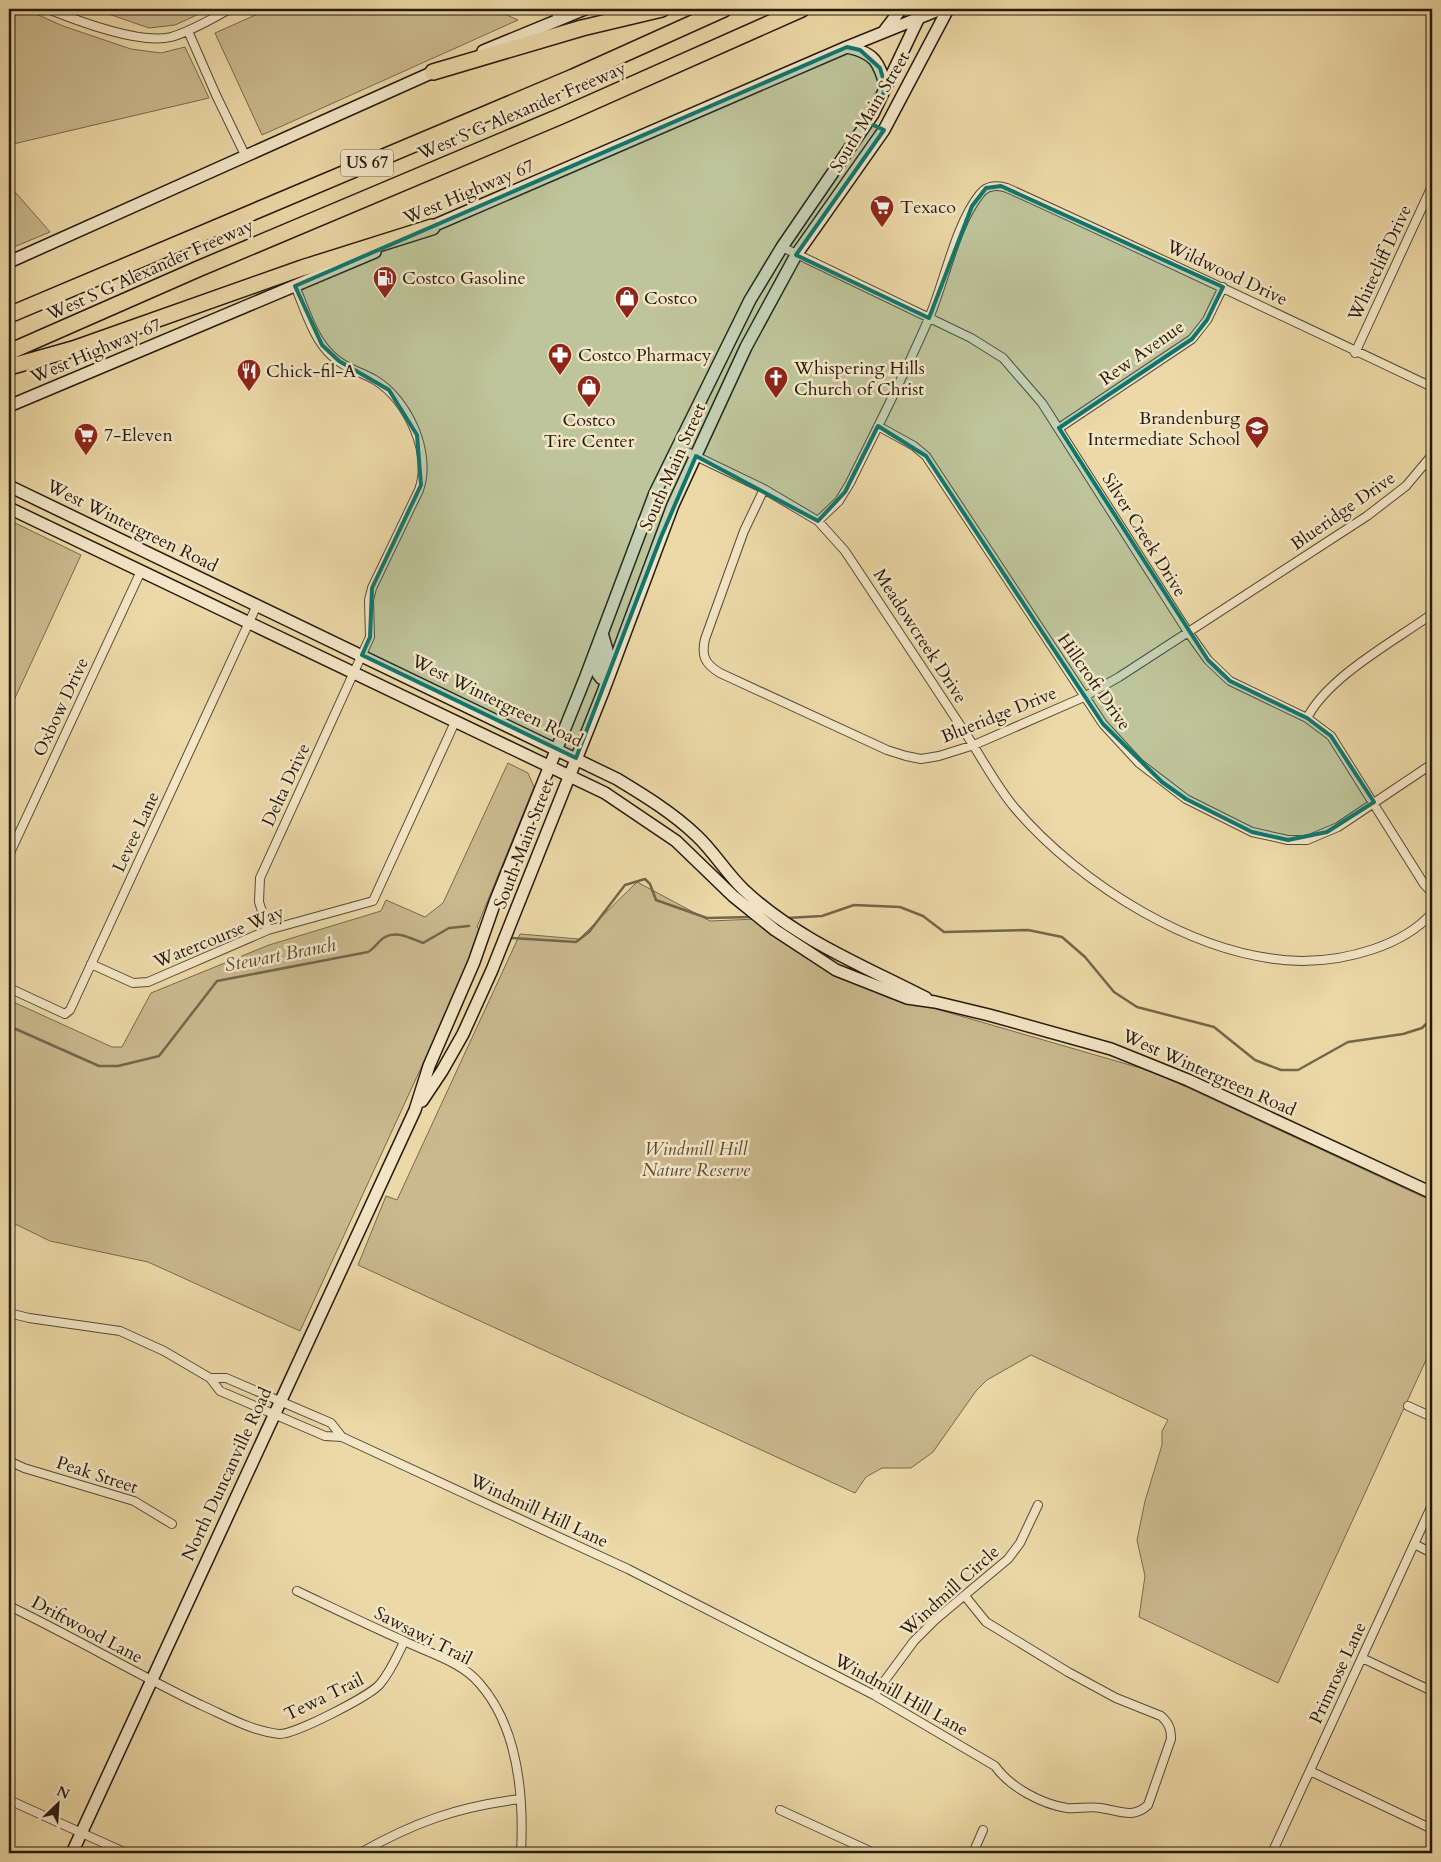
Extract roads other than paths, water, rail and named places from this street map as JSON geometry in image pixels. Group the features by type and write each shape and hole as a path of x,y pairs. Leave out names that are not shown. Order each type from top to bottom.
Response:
{"highway":[{"path":"433,72 582,28 662,9"},
{"name":"West S G Alexander Freeway","path":"9,315 573,78 724,9"},
{"name":"West S G Alexander Freeway","path":"9,352 198,269 561,116 802,9"},
{"path":"9,367 73,349 302,268 432,227"}],"main road":[{"path":"9,262 246,157 557,14 585,9"},
{"path":"880,34 891,24 901,9"},
{"name":"West Highway 67","path":"9,406 295,286 880,34 921,13 941,9"},
{"name":"South Main Street","path":"492,970 607,681 673,505 746,347 762,314 796,255 884,130 948,9"},
{"name":"South Main Street","path":"474,962 655,493 750,300 782,247 868,122 921,13"},
{"path":"847,47 860,50 876,60 886,88"},
{"path":"868,122 884,130"},
{"path":"731,339 746,347"},
{"name":"West Wintergreen Road","path":"9,486 617,779 672,815 698,836 744,890 786,923 821,946 935,1002"},
{"name":"West Wintergreen Road","path":"9,508 605,793 641,816 694,857 730,894 783,936 836,970 907,998 935,1002 1111,1049 1188,1080 1432,1193"},
{"path":"75,540 83,522"},
{"path":"622,581 641,589"},
{"path":"602,633 607,650 598,674 607,681"},
{"path":"474,962 492,970"},
{"name":"North Duncanville Road","path":"72,1853 415,1110 429,1066 474,962"},
{"name":"North Duncanville Road","path":"415,1110 442,1071 492,970"}],"street":[{"path":"48,9 90,26 146,37 169,38 188,31 230,9"},
{"path":"188,31 246,157"},
{"name":"Wildwood Drive","path":"929,318 960,234 980,194 986,188 993,186 1008,188 1223,287 1432,388"},
{"name":"Whitecliff Drive","path":"1355,352 1432,186"},
{"name":"Silver Creek Drive","path":"782,247 971,338 1003,358 1042,403 1059,428 1188,632 1208,660 1230,681 1306,718 1331,736 1424,884 1432,893"},
{"name":"Delta Drive","path":"268,930 259,902 260,878 370,637 369,600 372,588 421,485 417,435 410,417 389,390 376,380 339,361 322,345 295,286"},
{"name":"Rew Avenue","path":"1059,428 1192,339 1208,320 1223,287"},
{"path":"818,520 831,510 846,492 929,318"},
{"name":"Hillcroft Drive","path":"878,426 914,446 926,456 1084,697 1119,743 1150,773 1186,799 1252,832 1288,840 1307,840 1338,827 1432,764"},
{"name":"Meadowcreek Drive","path":"677,447 764,489 818,520 844,551 1014,806 1051,846 1123,898 1200,941 1266,959 1327,960 1367,950 1406,933 1432,913"},
{"name":"Blueridge Drive","path":"764,489 744,531 705,639 702,649 704,659 709,666 887,750 921,759 974,745 1084,697 1120,677 1389,501 1406,486 1432,455"},
{"name":"Oxbow Drive","path":"9,856 141,571"},
{"name":"Levee Lane","path":"9,988 65,1014 70,1010 257,605"},
{"path":"1306,718 1314,704 1330,687 1432,614"},
{"name":"Watercourse Way","path":"91,964 133,982 148,982 268,930 373,901 455,722"},
{"name":"Windmill Hill Lane","path":"9,1313 29,1318 120,1331 164,1351 210,1378 220,1391 325,1436 342,1437 628,1569 874,1695 995,1766 1010,1783 1048,1802 1067,1808 1091,1806 1132,1814 1148,1805 1171,1739 1171,1730 1167,1721 1161,1716 1116,1698 1068,1672 986,1622 965,1596"},
{"name":"Windmill Hill Lane","path":"210,1378 226,1378 281,1400 331,1423 342,1437"},
{"path":"1408,1406 1432,1417"},
{"name":"Peak Street","path":"9,1461 24,1468 134,1500 172,1524"},
{"name":"Windmill Circle","path":"874,1695 914,1641 935,1620 1008,1559 1020,1543 1038,1505"},
{"name":"Primrose Lane","path":"1272,1853 1432,1505"},
{"path":"1414,1544 1432,1553"},
{"name":"Sawsawi Trail","path":"297,1591 455,1665 479,1682 498,1709 506,1726 518,1772 522,1824 521,1853"},
{"name":"Driftwood Lane","path":"9,1606 75,1638 151,1681"},
{"name":"Tewa Trail","path":"151,1681 238,1722 258,1730 281,1734 308,1725 358,1700 379,1686 392,1667 404,1642"},
{"path":"1362,1658 1432,1690"},
{"path":"1310,1771 1432,1828"},
{"path":"9,1800 126,1853"},
{"path":"360,1853 401,1831 436,1816 479,1805 520,1800"},
{"path":"780,1810 874,1853"},
{"path":"973,1853 983,1830"}],"waterway":[{"name":"Stewart Branch","path":"512,938 576,942 589,932 625,885 645,879 650,884 656,900 707,918 752,917"},
{"name":"Stewart Branch","path":"787,918 822,916 854,905 900,907 923,916 944,932 1028,930 1062,937 1085,957 1114,992 1137,1007 1214,1027 1255,1060 1281,1070 1298,1070 1348,1042 1403,1034 1422,1028 1432,1018"},
{"name":"Stewart Branch","path":"9,1026 99,1066 118,1066 159,1056 217,981 368,952 383,938 394,934 423,943 449,928 469,926"}],"place":[{"name":"Texaco","path":"882,228"},
{"name":"Costco Gasoline","path":"385,299"},
{"name":"Costco","path":"627,319"},
{"name":"Costco Pharmacy","path":"560,376"},
{"name":"Chick-fil-A","path":"249,392"},
{"name":"Whispering Hills Church of Christ","path":"776,399"},
{"name":"Costco Tire Center","path":"589,408"},
{"name":"Brandenburg Intermediate School","path":"1257,449"},
{"name":"7-Eleven","path":"86,456"}],"park label":[{"name":"Windmill Hill Nature Reserve","path":"696,1159"}]}
